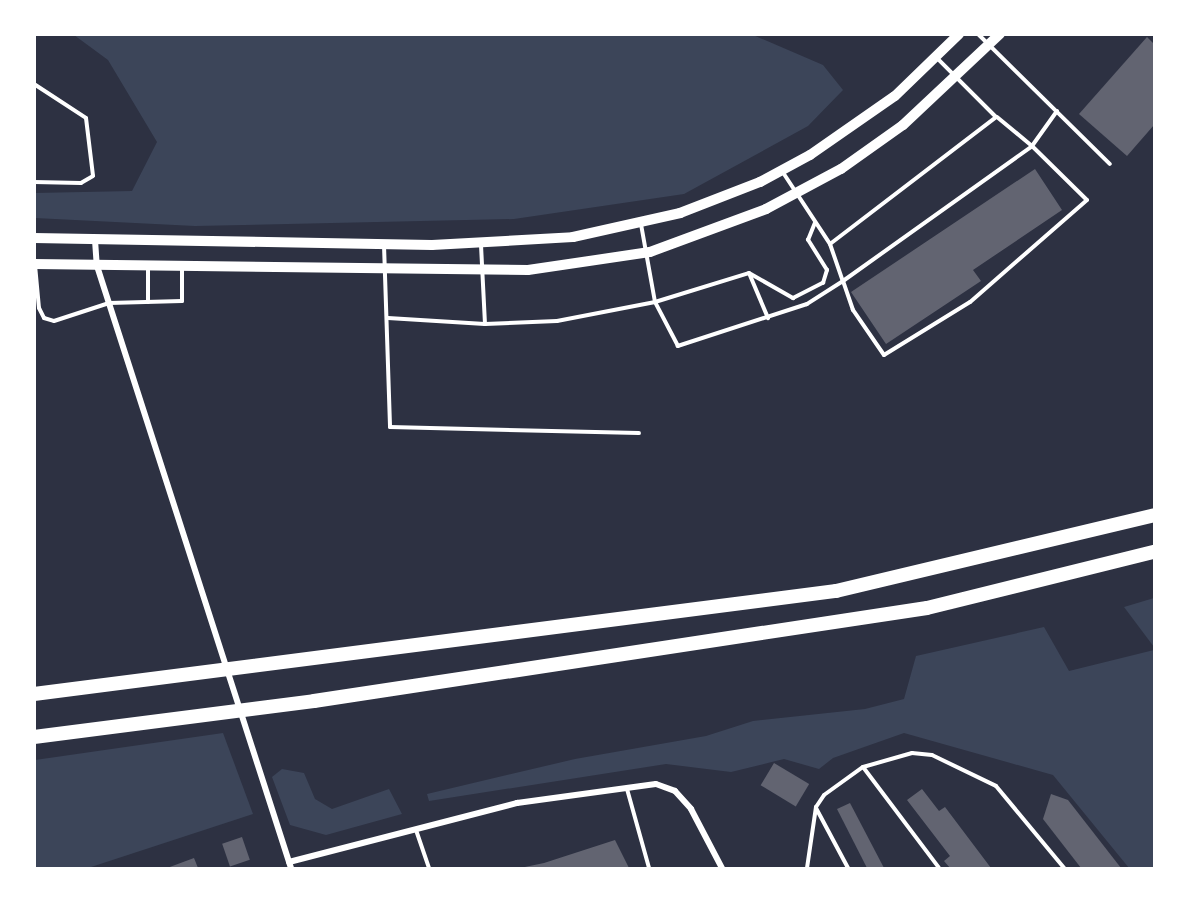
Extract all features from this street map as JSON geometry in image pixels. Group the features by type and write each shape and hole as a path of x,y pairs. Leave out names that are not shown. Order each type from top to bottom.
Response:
{"highway":[{"path":"34,694 836,591 1155,515"},
{"path":"34,737 314,701 927,608 1155,552"}],"main road":[{"path":"34,238 481,244 573,237 640,222 708,203 782,170 867,116 937,58 958,34"},
{"path":"35,264 482,270 583,265 646,253 794,194 903,125 1000,34"}],"street":[{"path":"95,240 97,266 290,865 517,803 656,784 675,791 691,809 722,868"}],"lane":[{"path":"978,34 1110,164"},
{"path":"782,170 794,194 830,244 853,310 884,355 970,302 1087,200 1032,146 996,117 937,58"},
{"path":"34,84 86,117 93,176 81,183 34,182"},
{"path":"640,222 655,302 678,346 807,304 843,281 1032,146 1057,111"},
{"path":"830,244 996,117"},
{"path":"388,318 485,324 557,321 655,302 749,273 794,298 823,283 827,270 808,240 815,223"},
{"path":"384,244 387,268 390,427 639,433"},
{"path":"481,244 485,324"},
{"path":"35,264 44,318 62,320 109,303 182,301 183,266"},
{"path":"148,266 148,302"},
{"path":"749,273 768,318"},
{"path":"807,868 816,807 844,777 888,756 932,755 996,786 1064,868"},
{"path":"862,767 939,868"},
{"path":"627,788 649,868"},
{"path":"816,807 848,868"},
{"path":"416,829 429,868"}],"shaded area":[{"path":"74,35 753,35 823,65 843,90 808,126 684,194 514,219 195,226 35,218 35,193 132,191 157,142 108,60"},
{"path":"1154,598 1154,647 1124,607"},
{"path":"1044,627 1069,671 1154,650 1154,868 1129,868 1053,775 904,733 833,758 819,769 784,759 731,772 666,764 429,801 427,794 575,759 706,736 753,721 865,709 904,699 916,656"},
{"path":"223,733 253,814 88,868 35,868 35,760"},
{"path":"282,769 304,773 315,799 332,809 389,789 402,814 326,835 290,825 272,777"}],"building":[{"path":"1147,37 1154,44 1154,125 1127,156 1079,114"},
{"path":"1035,169 1062,210 973,270 981,281 886,344 851,292"},
{"path":"774,763 809,784 796,806 761,785"},
{"path":"922,789 939,811 945,807 991,868 950,868 944,861 950,856 907,800"},
{"path":"1051,794 1068,800 1121,868 1081,868 1043,819"},
{"path":"850,803 884,868 867,868 837,809"},
{"path":"242,837 250,860 230,867 222,844"},
{"path":"615,840 629,868 520,868 544,863"},
{"path":"194,858 198,868 167,868"}]}
